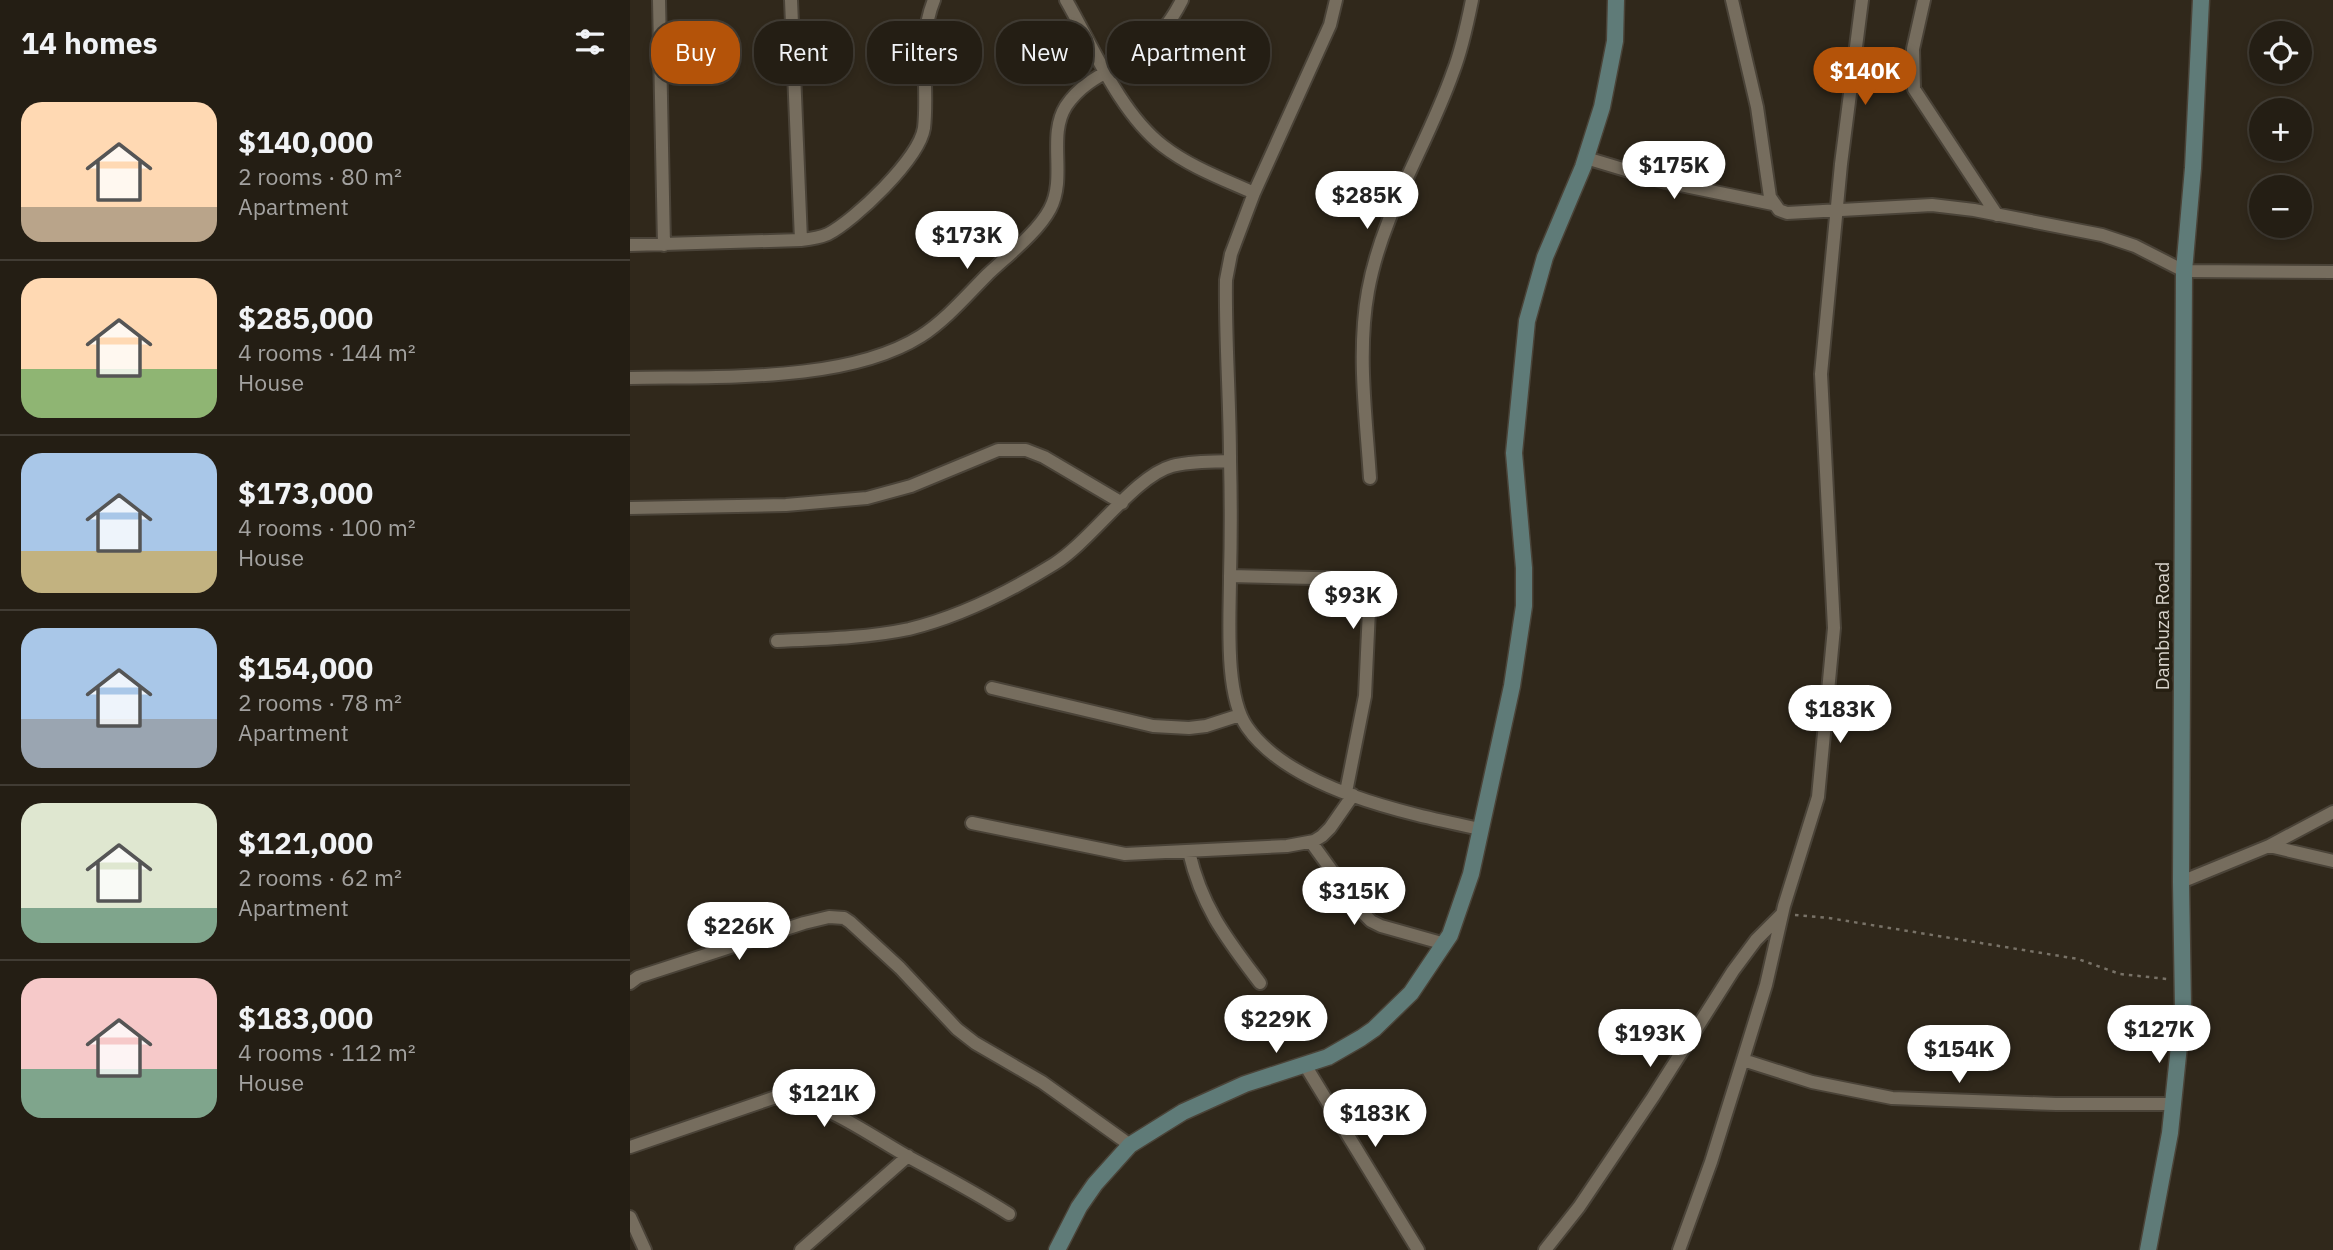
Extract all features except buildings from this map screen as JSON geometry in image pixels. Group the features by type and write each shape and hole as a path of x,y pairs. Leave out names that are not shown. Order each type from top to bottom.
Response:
{"street":[{"path":"659,0 664,245"},
{"path":"791,0 802,240"},
{"path":"630,245 802,240 822,237 851,218 891,181 919,143 924,126 927,21 934,0"},
{"path":"1066,0 1135,118 1164,146 1189,163 1254,192"},
{"path":"630,378 799,372 860,363 894,351 922,335 995,268 1050,209 1058,180 1061,116 1078,91 1105,70 1144,50 1168,25 1182,0"},
{"path":"1336,0 1330,25 1254,192 1231,254 1226,280 1230,626 1234,694 1240,715 1254,736 1279,759 1307,776 1403,811 1480,829"},
{"path":"1370,478 1363,364 1368,290 1386,226 1452,74 1465,34 1472,0"},
{"path":"1057,1250 1061,1238 1087,1195 1130,1145 1183,1112 1245,1084 1328,1057 1374,1028 1411,993 1450,935 1471,874 1512,686 1524,607 1524,555 1514,453 1527,321 1550,242 1586,158 1611,73 1616,0"},
{"path":"1732,0 1757,107 1770,197 1779,210 1787,213 1932,205 2102,235 2135,246 2184,271 2333,272"},
{"path":"1679,1250 1711,1162 1743,1060 1766,985 1782,914 1818,797 1834,628 1821,374 1836,210 1862,0"},
{"path":"1924,0 1913,49 1914,89 1997,215"},
{"name":"Dambuza Road","path":"2148,1250 2174,1104 2183,1007 2181,882 2184,271 2193,168 2201,0"},
{"path":"1586,158 1666,182 1773,204"},
{"path":"630,508 786,505 867,498 911,486 998,450 1012,449 1026,450 1044,457 1122,503"},
{"path":"777,641 884,633 911,628 990,601 1058,562 1086,539 1145,481 1171,466 1230,461"},
{"path":"972,823 1125,854 1287,846 1311,842 1330,828 1350,793 1367,676 1370,588 1358,579 1230,576"},
{"path":"992,688 1153,726 1206,726 1240,715"},
{"path":"2181,882 2269,846 2333,812"},
{"path":"1311,842 1361,912 1371,921 1445,944"},
{"path":"2269,846 2333,861"},
{"path":"1188,852 1195,881 1214,919 1260,983"},
{"path":"1545,1250 1594,1185 1732,971 1756,940 1782,914"},
{"path":"630,983 638,976 804,923 821,918 844,918 869,938 957,1029 975,1044 1042,1082 1130,1145"},
{"path":"1743,1060 1812,1082 1892,1098 2174,1104"},
{"path":"1305,1065 1418,1250"},
{"path":"630,1147 782,1096 814,1105 966,1186 1009,1214"},
{"path":"801,1250 908,1156"},
{"path":"630,1217 645,1250"}],"path":[{"path":"1782,914 1829,918 2078,959 2120,974 2183,980"}]}
